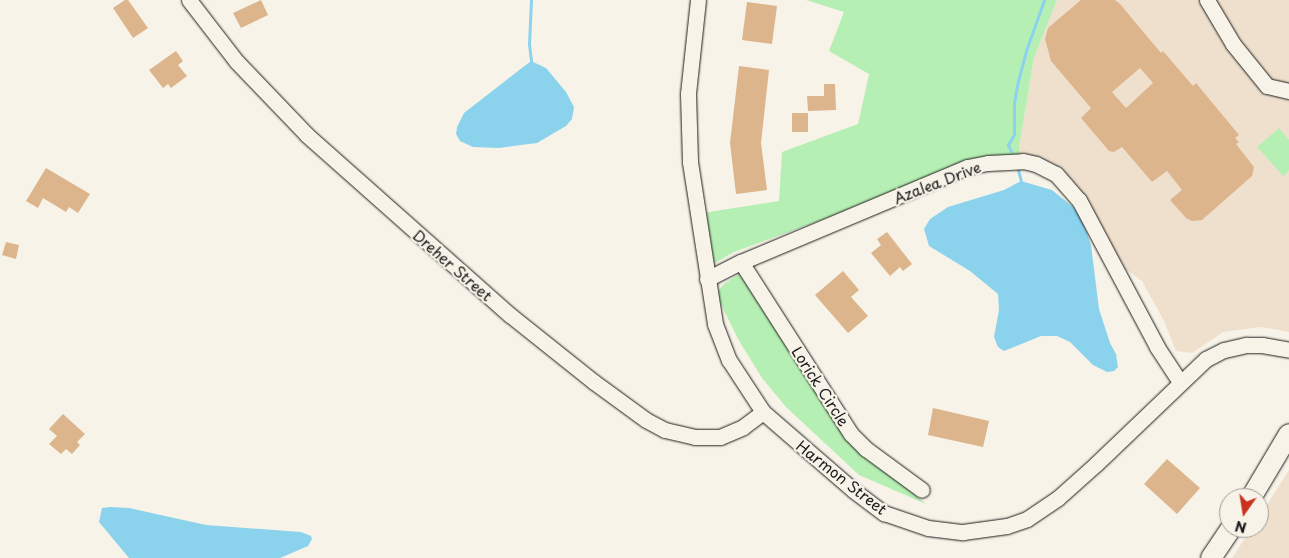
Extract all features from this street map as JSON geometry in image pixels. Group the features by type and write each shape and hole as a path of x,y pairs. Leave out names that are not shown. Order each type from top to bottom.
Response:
{"main road":[{"path":"1257,488 1287,443"},
{"path":"1212,558 1225,538"}],"street":[{"name":"Dreher Street","path":"189,0 237,62 307,135 510,315 594,382 646,420 665,430 695,437 720,437 744,427 763,412"},
{"name":"Harmon Street","path":"698,0 692,51 688,121 690,162 715,324 729,360 763,412 853,490 884,513 903,521 942,531 971,532 1006,526 1027,519 1043,510 1096,464 1206,359 1224,350 1255,344 1289,350"},
{"path":"1207,0 1233,44 1267,86 1289,91"},
{"name":"Azalea Drive","path":"707,279 741,262 968,167 1012,160 1036,164 1060,178 1079,200 1157,348 1180,382"},
{"name":"Lorick Circle","path":"741,262 851,434 866,449 922,490"}],"shaded area":[{"path":"1057,0 1289,0 1289,332 1261,327 1223,332 1192,353 1176,351 1164,321 1142,281 1111,259 1071,189 1023,161 1019,148 1034,58"},
{"path":"1289,470 1289,558 1232,558 1245,538 1269,538 1269,501"}],"green space":[{"path":"806,0 1057,0 1034,58 1019,148 1023,161 967,167 734,252 713,264 703,213 779,201 782,152 858,124 869,74 829,51 844,12"},
{"path":"1279,128 1289,140 1289,170 1283,176 1257,147"},
{"path":"743,271 861,450 926,504 859,475 786,407 762,378 738,339 716,294 723,285"}],"water":[{"path":"531,61 546,68 566,92 574,107 572,119 566,126 537,143 499,148 473,147 460,141 456,134 457,127 464,113"},
{"path":"1021,181 1052,190 1073,207 1082,219 1091,245 1099,309 1110,343 1116,354 1118,367 1114,371 1107,372 1093,365 1070,342 1057,336 1041,336 1004,351 998,347 994,337 999,310 998,294 970,271 929,246 924,229 930,219 948,207 1004,190"},
{"path":"102,508 129,508 206,525 301,532 311,536 312,539 308,546 280,558 129,558 99,522"}],"building":[{"path":"128,0 148,28 133,38 113,8"},
{"path":"261,0 268,15 241,28 233,13"},
{"path":"1081,0 1115,0 1161,53 1163,51 1193,86 1196,83 1239,135 1235,138 1239,142 1236,144 1254,167 1252,176 1202,220 1192,221 1186,218 1170,200 1182,190 1167,171 1152,182 1122,147 1114,152 1109,151 1081,118 1091,108 1051,61 1045,39 1048,28","holes":["1140,68 1153,83 1126,108 1112,92"]},
{"path":"747,2 777,6 772,44 742,40"},
{"path":"176,51 183,61 178,65 187,76 171,88 168,84 163,88 149,70"},
{"path":"739,66 769,70 761,143 767,190 736,194 730,143"},
{"path":"824,84 835,84 836,110 808,111 807,96 824,96"},
{"path":"792,113 808,113 808,132 792,132"},
{"path":"46,168 90,194 78,213 69,207 66,212 43,198 38,208 26,201"},
{"path":"887,232 912,264 903,271 900,267 890,276 871,253 881,245 877,239"},
{"path":"6,242 19,245 16,259 2,255"},
{"path":"843,271 859,290 851,297 868,316 848,333 815,295"},
{"path":"933,408 989,421 983,447 928,435"},
{"path":"63,414 85,434 77,442 80,445 72,454 66,449 61,454 49,444 57,436 49,429"},
{"path":"1167,459 1200,488 1177,514 1144,484"}],"waterway":[{"path":"531,0 529,44 531,61"},
{"path":"1011,151 1008,145 1014,134 1014,103 1018,81 1027,48 1044,0"},
{"path":"1018,170 1021,181"}]}
